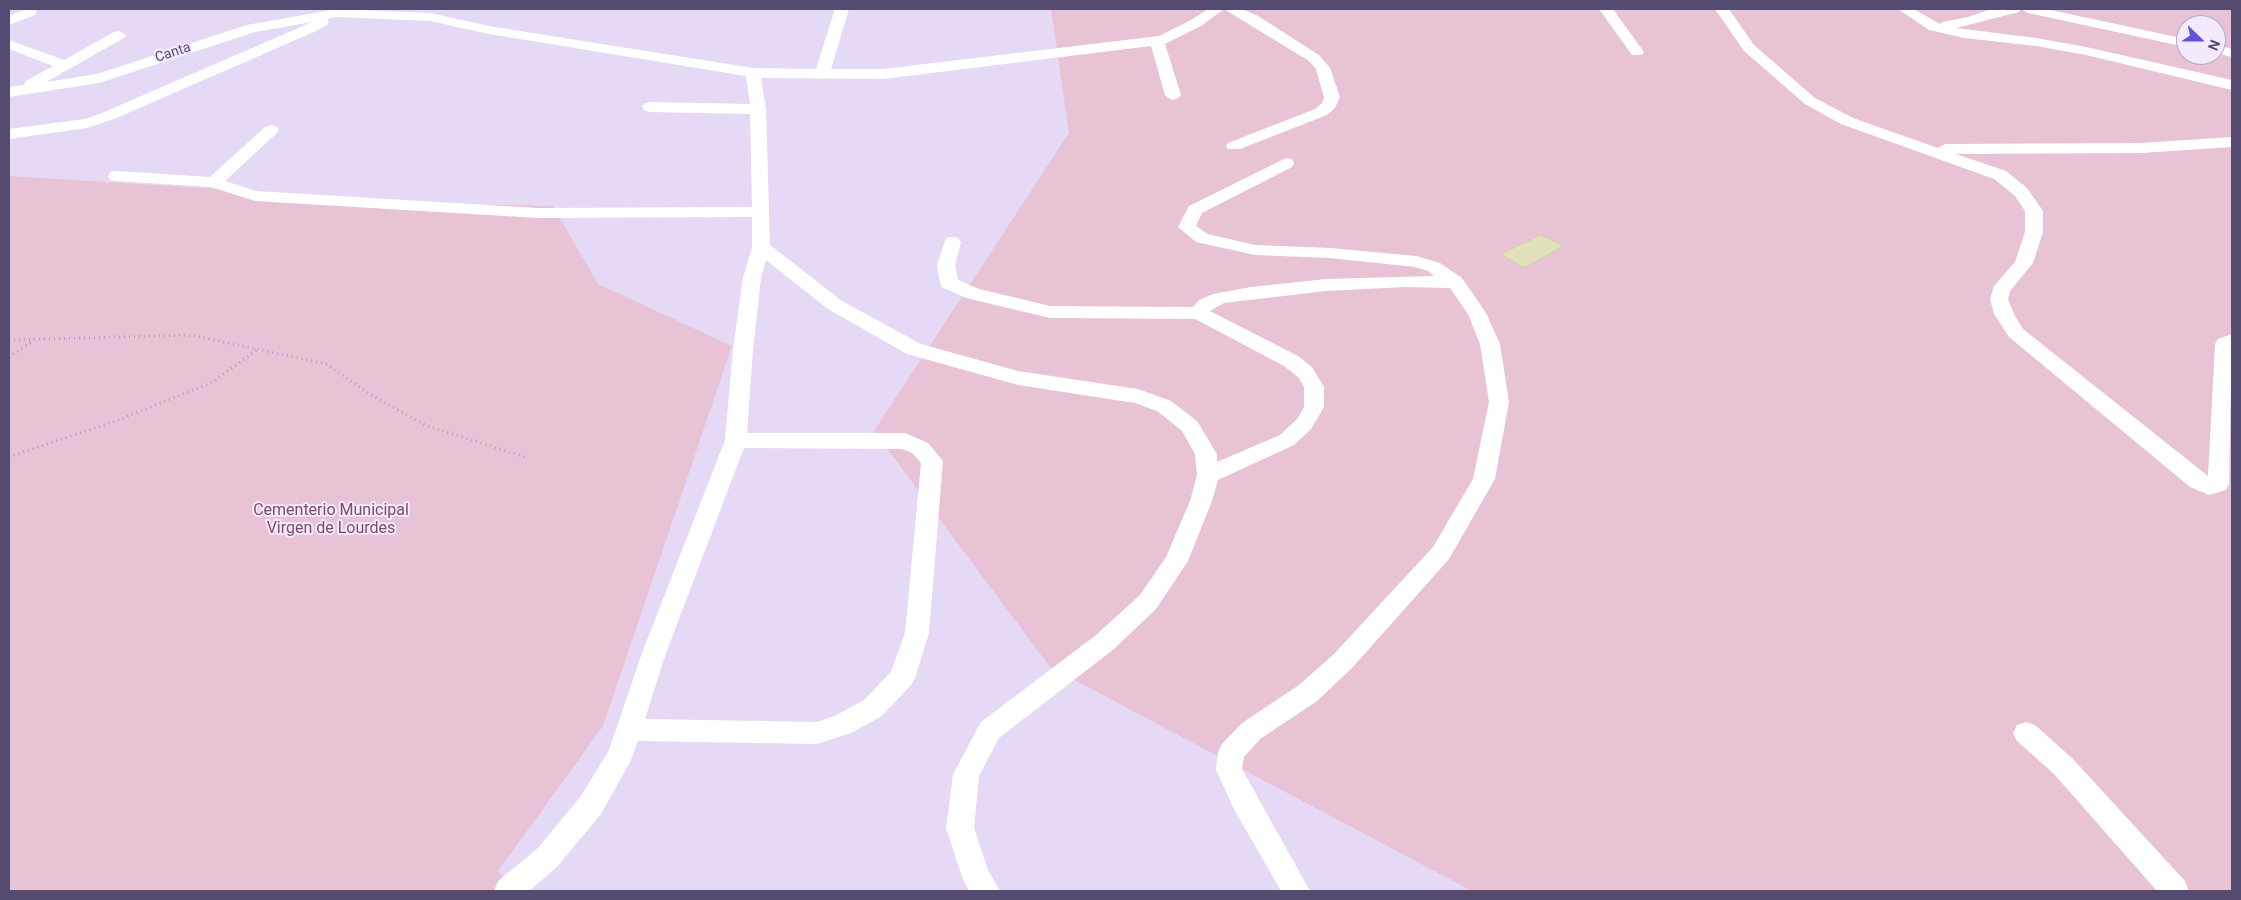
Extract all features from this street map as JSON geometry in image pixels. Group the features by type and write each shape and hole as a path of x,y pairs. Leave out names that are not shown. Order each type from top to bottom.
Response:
{"street":[{"path":"822,74 842,9"},
{"name":"Canta","path":"13,92 98,78 252,28 338,11 430,16 489,30 753,74 883,74 1157,41 1196,23 1217,9"},
{"path":"1231,9 1253,19 1314,58 1324,68 1332,97 1329,105 1321,112 1234,146"},
{"path":"1606,9 1637,52"},
{"path":"1722,9 1749,48 1810,101 1847,120 1922,149 1975,165 2000,175 2022,192 2034,211 2034,232 2024,263 2001,290 1999,299 2004,314 2016,333 2198,481 2209,487 2218,484 2225,344 2232,340"},
{"path":"1905,9 1934,27 1964,34 2036,42 2232,85"},
{"path":"1925,22 1949,25 1971,21 1995,12 2014,9"},
{"path":"2028,9 2176,41"},
{"path":"9,134 87,122 108,116 309,29 338,11"},
{"path":"9,21 30,12"},
{"path":"13,92 119,35"},
{"path":"1157,41 1173,95"},
{"path":"9,44 65,65"},
{"path":"508,891 547,858 590,805 621,754 654,653 736,440 743,349 752,278 761,247 758,109 753,74"},
{"path":"650,107 758,109"},
{"path":"214,182 271,130"},
{"path":"1922,149 2141,148 2232,142"},
{"path":"1286,163 1195,210 1187,227 1202,238 1255,250 1330,253 1416,262 1434,267 1454,282 1477,313 1490,344 1499,402 1484,479 1441,553 1343,662 1308,693 1251,730 1231,752 1229,770 1245,802 1296,891"},
{"path":"116,176 214,182 255,196 538,213 761,212"},
{"path":"952,242 946,266 950,283 974,294 1050,312 1198,313 1291,361 1305,372 1314,387 1314,407 1304,424 1286,440 1208,475"},
{"path":"761,247 835,306 914,349 1018,378 1138,396 1164,406 1190,426 1206,454 1208,475 1201,501 1176,561 1148,602 1105,642 990,730 966,775 960,828 976,877 986,891"},
{"path":"1198,313 1206,304 1213,301 1251,293 1326,285 1405,280 1454,282"},
{"path":"628,730 817,733 842,726 873,708 902,678 917,633 932,461 920,448 905,441 736,440"},
{"path":"2026,733 2063,766 2175,891"}],"path":[{"path":"9,340 191,335 326,364 371,395 425,425 528,458"},
{"path":"9,357 37,339"},
{"path":"9,458 121,419 212,382 258,349"}],"shaded area":[{"path":"9,9 1654,9 1478,891 9,891"},
{"path":"1541,235 1563,246 1524,268 1501,254"}],"green space":[{"path":"1051,9 2232,9 2232,891 1472,891 1050,667 874,431 1069,133"},
{"name":"Cementerio Municipal Virgen de Lourdes","path":"9,176 465,204 553,206 598,284 732,346 603,726 498,871 514,891 9,891"}]}
